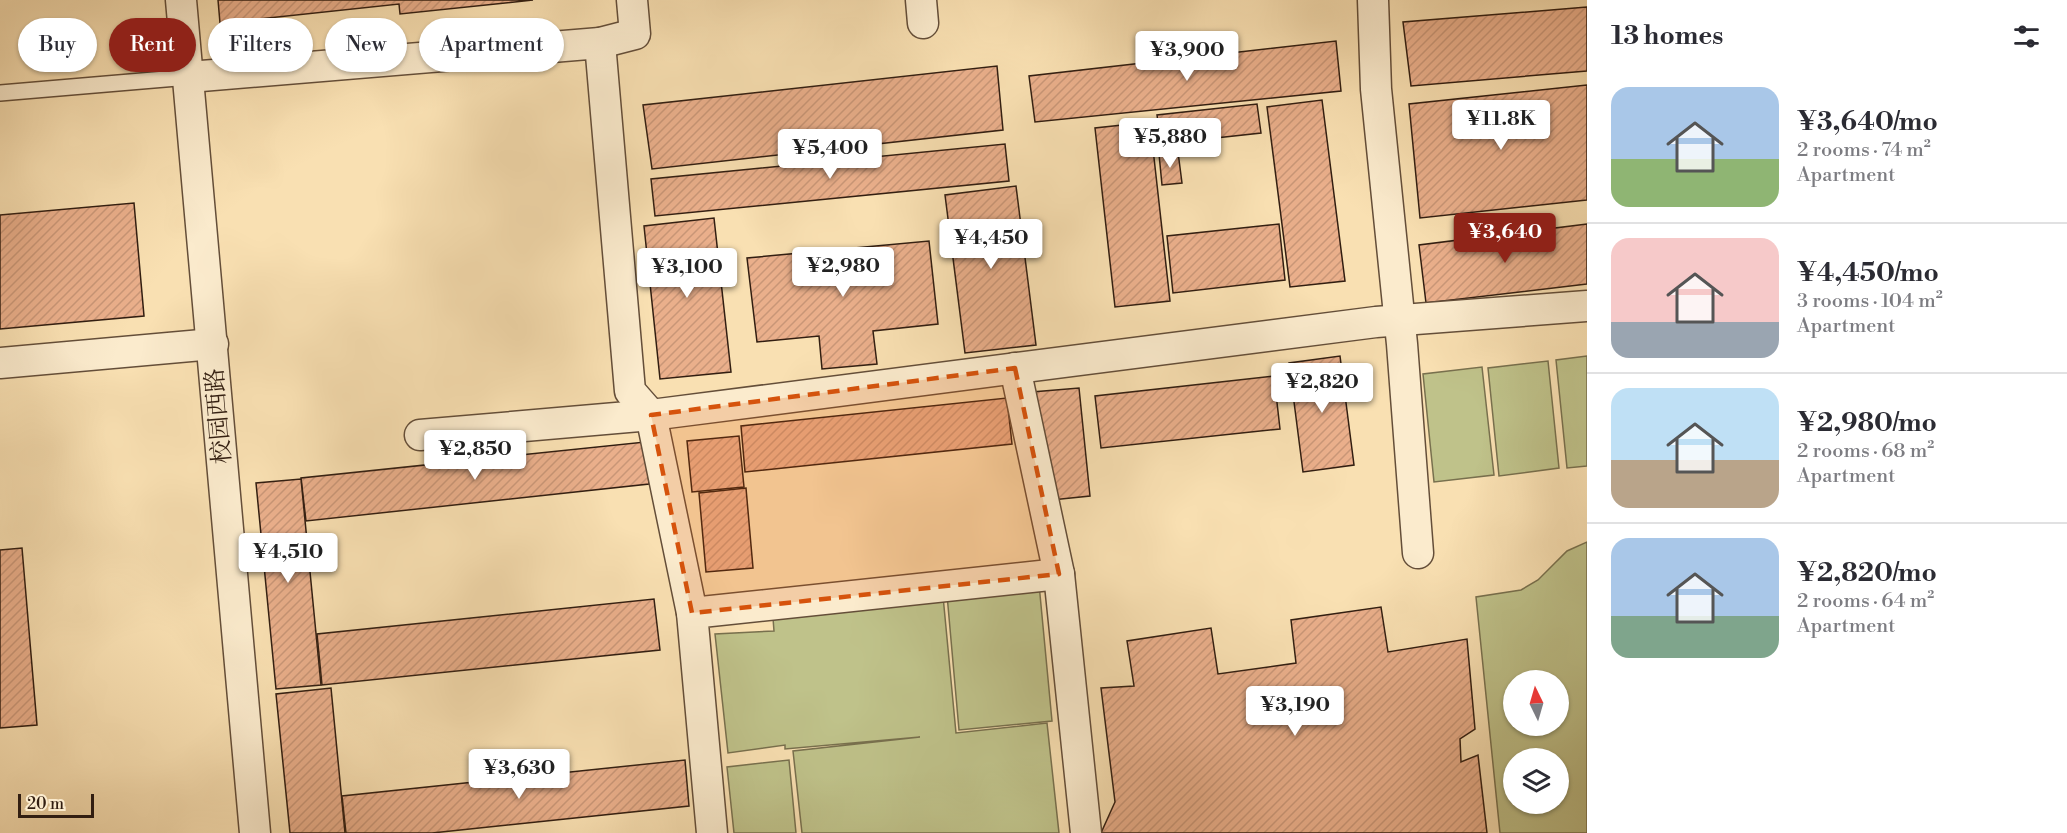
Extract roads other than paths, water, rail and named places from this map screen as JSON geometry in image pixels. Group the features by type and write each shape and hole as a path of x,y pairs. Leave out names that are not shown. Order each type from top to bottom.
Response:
{"street":[{"name":"校园西路","path":"181,0 255,833"},
{"path":"189,77 600,44 634,34 632,0"},
{"path":"1373,0 1376,88 1403,356 1418,553"},
{"path":"600,44 630,391 651,415 692,614 712,833"},
{"path":"420,435 651,415 1398,320 1587,306"},
{"path":"0,363 213,344"},
{"path":"1015,368 1059,574 1086,833"},
{"path":"692,614 1059,574"}],"lane":[{"path":"0,93 189,77"}]}
